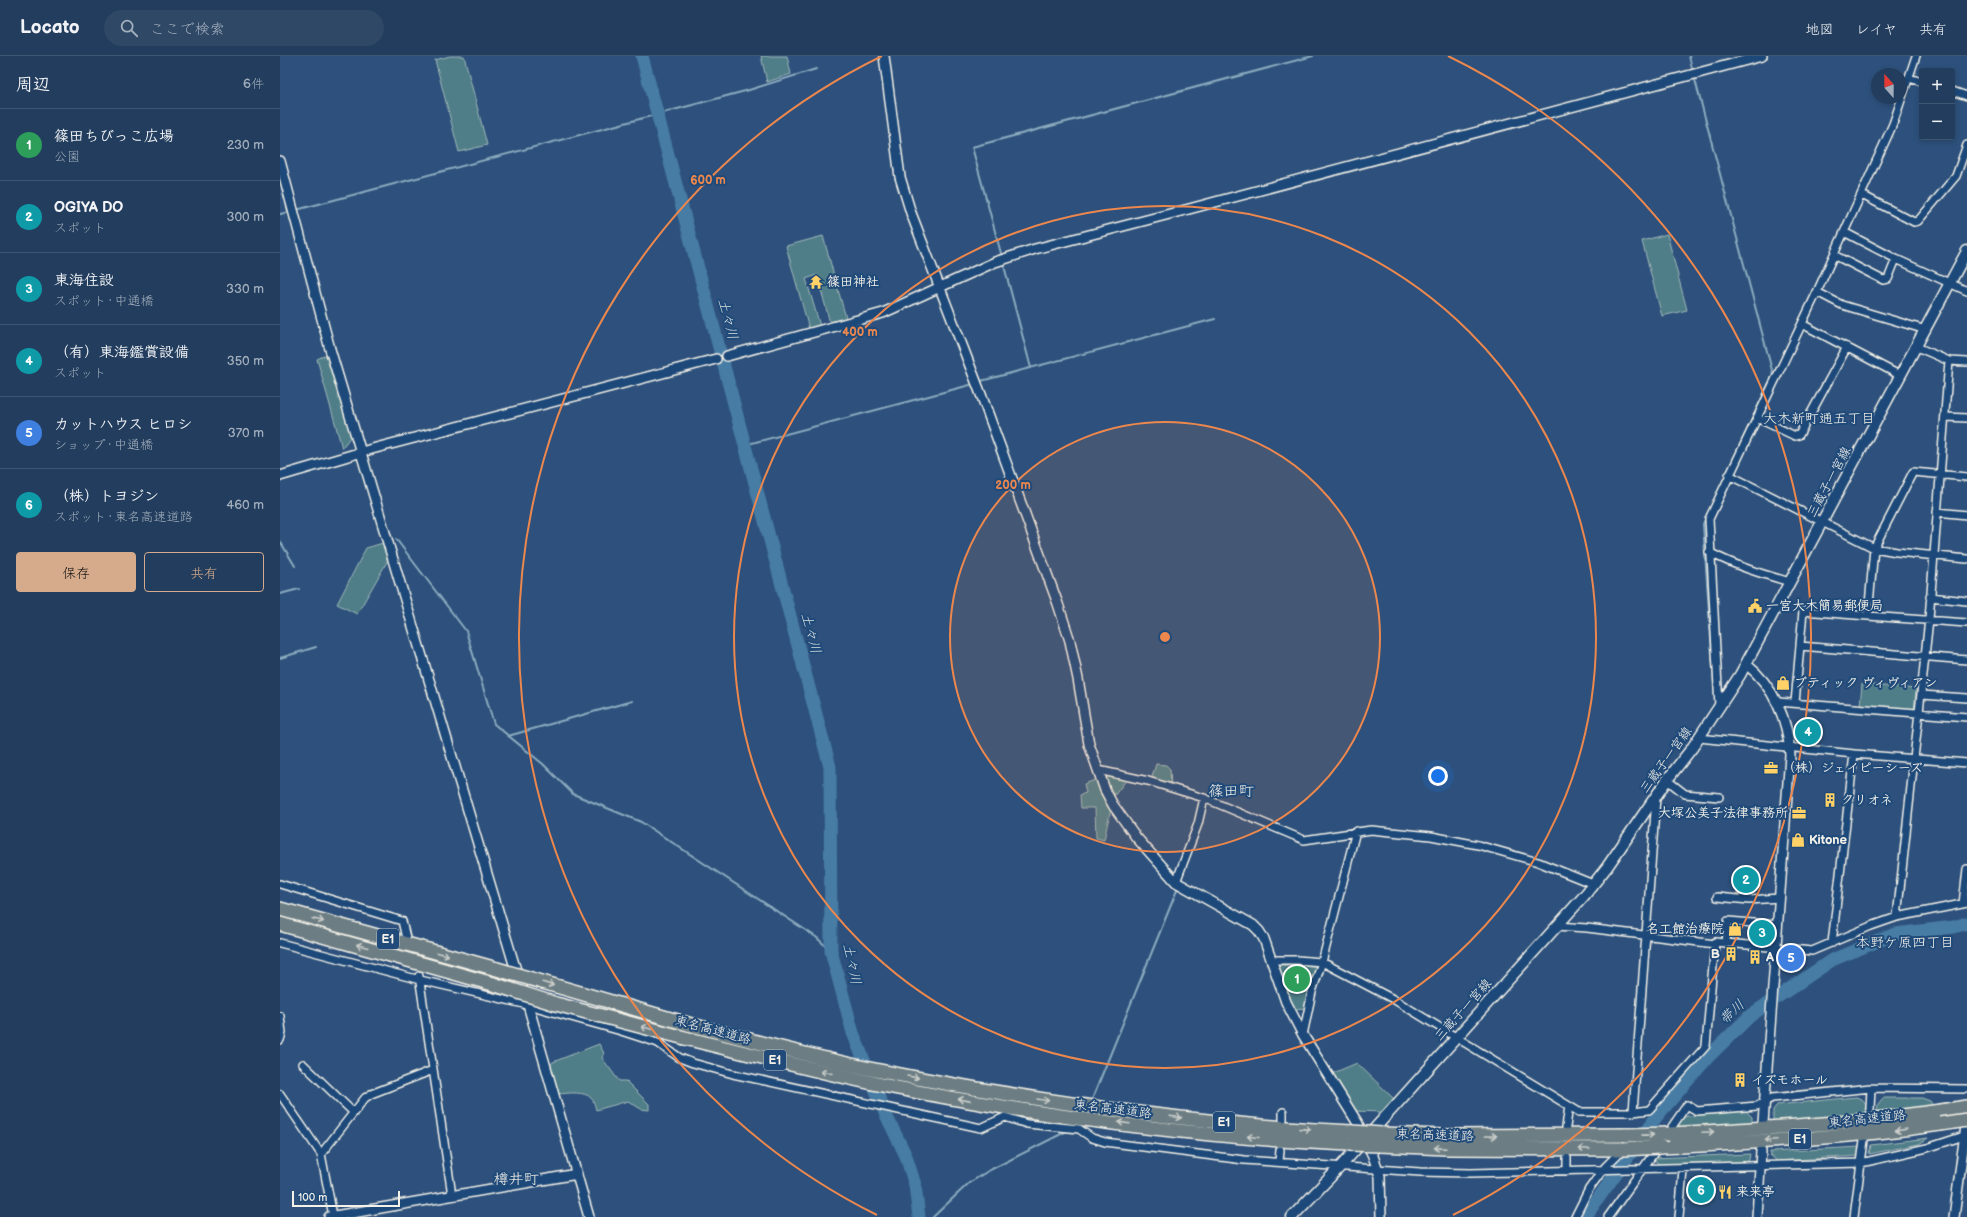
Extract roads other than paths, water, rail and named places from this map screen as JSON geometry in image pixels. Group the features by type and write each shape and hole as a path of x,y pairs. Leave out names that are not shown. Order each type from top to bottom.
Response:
{"highway":[{"name":"東名高速道路","path":"280,909 688,1024 875,1070 1004,1093 1094,1113"},
{"name":"東名高速道路","path":"280,924 493,984 556,1004 685,1038 864,1081 1002,1106 1263,1126 1445,1148 1623,1149 1895,1131 1939,1118 1967,1107"},
{"name":"東名高速道路","path":"1381,1140 1444,1136 1669,1134 1939,1118 1967,1119"}],"main road":[{"name":"三蔵子一宮線","path":"1292,1217 1340,1167 1355,1138 1457,1037 1593,884 1667,780 1699,738 1746,664 1967,252"}],"street":[{"path":"884,56 900,177 911,213 1058,604 1072,648 1089,744 1098,770 1113,805 1136,838 1176,882 1253,925 1259,931 1264,939 1286,1002 1303,1035 1357,1122 1355,1138 1378,1169 1381,1217"},
{"path":"280,476 361,452 861,320 883,313 995,262 1034,248 1189,209 1762,56"},
{"path":"1719,706 1709,552 1709,519 1817,292 1894,124 1916,56"},
{"path":"1909,78 1919,81"},
{"path":"1955,92 1967,96"},
{"path":"1862,195 1914,222 1918,221 1956,176 1965,159 1967,145"},
{"path":"280,161 330,349 512,957 528,1005 589,1217"},
{"path":"1844,232 1896,259 1967,291"},
{"path":"1834,255 1883,280 1888,279 1896,259"},
{"path":"1817,292 1842,305 1926,330"},
{"path":"1802,324 1901,376"},
{"path":"1757,418 1795,436 1799,435 1847,347"},
{"path":"1916,347 1949,361 1967,362"},
{"path":"1897,917 1922,695 1949,361"},
{"path":"1945,417 1967,418"},
{"path":"1868,616 1874,548 1913,472 1967,477"},
{"path":"1729,475 1874,548 1967,559"},
{"path":"1937,512 1967,514"},
{"path":"1709,552 1744,568 1790,582"},
{"path":"1930,597 1967,600"},
{"path":"1795,703 1803,611 1929,619 1967,623"},
{"path":"1800,646 1967,660"},
{"path":"1746,664 1755,671 1778,702 1786,726 1790,748 1764,1123"},
{"path":"1922,695 1967,698"},
{"path":"1778,702 1967,717"},
{"path":"1699,738 1854,754 1967,763"},
{"path":"1832,943 1854,754"},
{"path":"1098,770 1148,781 1204,798 1304,840 1356,831 1371,830 1431,836 1478,845 1538,862 1588,880 1593,884"},
{"path":"1667,780 1685,794 1719,797"},
{"path":"1633,1112 1656,796"},
{"path":"1176,882 1198,824 1204,798"},
{"path":"1303,1035 1312,992 1322,962 1356,831"},
{"path":"1556,926 1587,928 1715,944 1716,942 1776,947 1812,952 1897,917 1965,903 1967,869"},
{"path":"280,884 402,921 406,938"},
{"path":"1717,897 1749,900 1780,898"},
{"path":"1726,943 1728,921 1778,925"},
{"path":"280,943 528,1005 658,1043 680,1058 733,1074 981,1128 1005,1117 1027,1124 1079,1129 1092,1138 1105,1142 1244,1160 1420,1172 1471,1173 1683,1169 1860,1163 1927,1148 1965,1136"},
{"path":"1271,960 1322,962 1393,999 1579,1112 1633,1112 1649,1110 1706,1046 1715,944"},
{"path":"419,977 452,1195"},
{"path":"280,1016 282,1033 280,1040"},
{"path":"303,1064 353,1112"},
{"path":"322,1154 365,1098 371,1094 433,1070"},
{"path":"1870,1109 1871,1088"},
{"path":"1608,1217 1687,1105 1697,1111 1757,1106 1772,1098 1871,1088 1967,1089"},
{"path":"280,1094 322,1154 331,1217 577,1174"},
{"path":"1566,1127 1568,1106"},
{"path":"1954,1217 1967,1119"},
{"path":"1854,1217 1864,1140"},
{"path":"1576,1217 1589,1189 1623,1149"},
{"path":"1279,1162 1280,1150"},
{"path":"1757,1217 1762,1151"},
{"path":"1566,1171 1567,1158"},
{"path":"1680,1217 1683,1169"}],"waterway":[{"name":"土々川","path":"642,56 830,767 831,951 853,1033 885,1113 906,1156 915,1185 919,1217"},
{"path":"1002,257 972,147 1313,56"},
{"path":"1689,56 1693,72"},
{"path":"296,210 749,90 816,69"},
{"path":"1694,76 1773,374 1708,513"},
{"path":"280,214 290,212"},
{"path":"1003,262 1031,368"},
{"path":"981,381 1215,319"},
{"path":"752,443 970,385"},
{"path":"1706,517 1703,524 1715,698"},
{"path":"396,539 466,631 494,724 543,764 573,794 641,822 816,937 831,951"},
{"path":"280,541 295,566"},
{"path":"280,594 299,589"},
{"path":"280,658 316,647"},
{"path":"508,736 632,701"},
{"path":"1091,1102 1177,890"},
{"name":"帯川","path":"1585,1217 1657,1116 1709,1056 1751,1015 1832,960 1895,934 1954,927 1967,923"},
{"path":"933,1217 969,1183 988,1171 1067,1131"}],"tunnel":[{"path":"408,944 418,974"}],"place":[{"name":"篠田神社","path":"816,282"},
{"name":"一宮大木簡易郵便局","path":"1755,606"},
{"name":"ブティック ヴィヴィアン","path":"1783,683"},
{"name":"（有）東海鑑賞設備","path":"1808,732"},
{"name":"（株）ジェイピーシーズ","path":"1771,768"},
{"name":"クリオネ","path":"1830,800"},
{"name":"大塚公美子法律事務所","path":"1799,813"},
{"name":"Kitone","path":"1798,840"},
{"name":"OGIYA DO","path":"1746,880"},
{"name":"名工館治療院","path":"1735,929"},
{"name":"東海住設","path":"1762,933"},
{"name":"B","path":"1731,954"},
{"name":"A","path":"1755,957"},
{"name":"カットハウス ヒロシ","path":"1791,958"},
{"name":"篠田ちびっこ広場","path":"1297,979"},
{"name":"イズモホール","path":"1740,1080"},
{"name":"（株）トヨジン","path":"1701,1190"},
{"name":"来来亭","path":"1725,1192"}],"district":[{"name":"大木新町通五丁目","path":"1819,418"},
{"name":"篠田町","path":"1231,791"},
{"name":"本野ケ原四丁目","path":"1905,942"},
{"name":"樽井町","path":"516,1179"}]}
